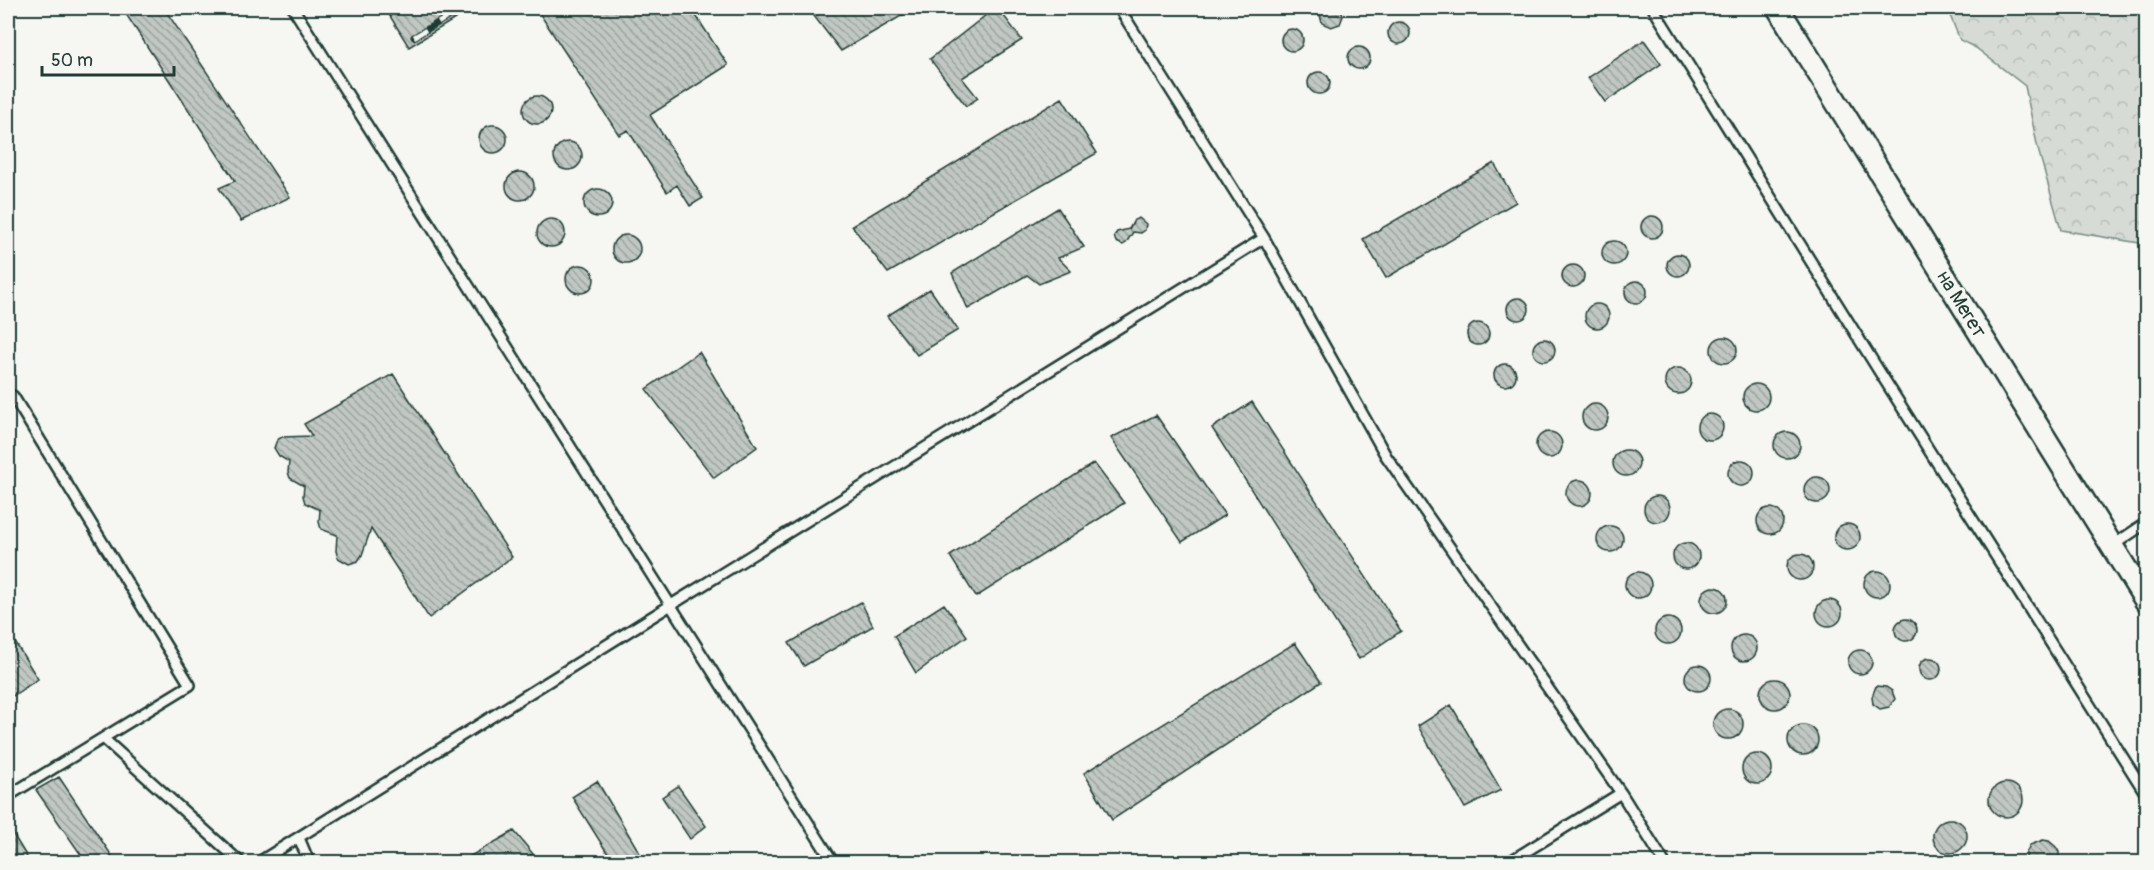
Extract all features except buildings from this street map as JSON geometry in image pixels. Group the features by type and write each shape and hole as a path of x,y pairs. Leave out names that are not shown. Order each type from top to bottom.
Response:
{"street":[{"name":"на Мегет","path":"1778,8 2146,601"}],"lane":[{"path":"293,8 833,862"},
{"path":"1119,8 1264,238 1386,456 1621,793 1664,862"},
{"path":"1653,8 2146,794"},
{"path":"259,862 1264,238"},
{"path":"8,399 12,396 190,685 8,796"},
{"path":"2112,546 2146,523"},
{"path":"103,738 240,862"},
{"path":"1509,862 1621,793"},
{"path":"299,838 309,862"}],"green space":[{"path":"1947,8 2146,8 2146,244 2061,230 2038,149 2025,86 1976,48 1960,40"}],"railway":[{"path":"414,37 463,8"}]}
